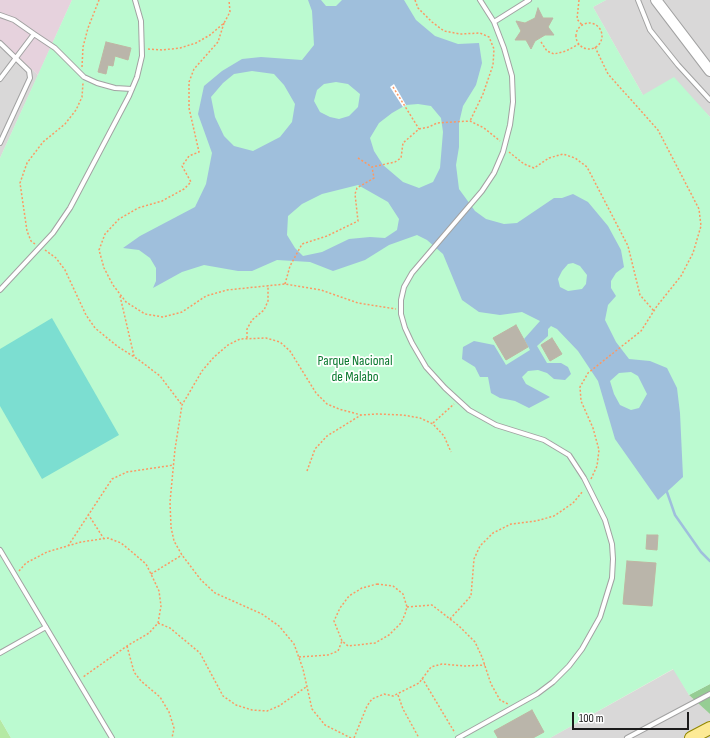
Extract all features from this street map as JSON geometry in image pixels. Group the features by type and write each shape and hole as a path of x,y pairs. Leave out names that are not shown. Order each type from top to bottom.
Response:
{"main road":[{"path":"691,738 710,728"}],"street":[{"path":"656,0 710,71"}],"lane":[{"path":"0,290 53,233 70,208 108,138 132,89 137,77 142,48 141,21 135,0"},
{"path":"458,738 515,707 553,682 569,666 582,649 606,601 612,578 612,544 604,520 576,463 569,455 558,447 544,440 496,425 469,410 426,367 405,328 401,310 404,287 412,273 482,191 494,173 505,145 510,125 513,102 512,76 504,48 494,22 480,0"},
{"path":"494,22 529,0"},
{"path":"639,0 650,30 678,65 710,100"},
{"path":"0,15 14,20 55,48 84,77 97,83 115,88 132,89"},
{"path":"0,79 15,57 34,34"},
{"path":"0,43 29,71 30,78 0,143"},
{"path":"0,550 112,738"},
{"path":"0,653 46,627"},
{"path":"627,738 710,694"},
{"path":"466,734 468,738"}],"path":[{"path":"99,0 88,28 84,47 82,64 84,77 82,97 76,110 65,124 44,142 27,163 20,183 27,231 31,241 40,248 48,250 65,270 86,314 96,328 117,346 134,356 160,376 182,405"},
{"path":"229,0 230,12 224,23 218,42 194,69 189,82 189,108 199,152 189,156 182,166 191,182 184,189 162,201 138,208 119,219 105,234 99,250 104,268 126,302 145,314 163,317 182,312 206,296 227,290 284,284 321,290 358,303 401,310"},
{"path":"415,0 418,8 427,18 444,31 460,34 480,33 489,37 494,49 493,65 484,94 470,121"},
{"path":"579,0 577,19 582,25"},
{"path":"142,48 162,50 180,48 196,42 210,34 224,23"},
{"path":"594,24 600,29 601,39 595,48 586,49 579,44 576,36 582,25 594,24"},
{"path":"541,42 547,51 554,54 566,51 579,44"},
{"path":"450,619 471,596 474,559 480,546 494,533 511,524 536,521 554,516 573,503 588,485 597,466 599,450 593,428 581,400 580,387 588,372 641,331 654,311 681,276 693,253 701,226 699,209 658,130 608,74 595,48"},
{"path":"393,86 419,129"},
{"path":"372,167 395,162 401,158 403,144 419,129 429,127 437,122 470,121 484,128 505,145 510,154 524,164 534,168 549,158 563,154 575,158 587,167 628,246 640,295 654,311"},
{"path":"284,284 290,266 302,244 327,236 358,221 355,194 357,188 374,178 372,167 358,158"},
{"path":"247,338 247,329 252,320 264,310 268,301 268,285"},
{"path":"120,294 134,356"},
{"path":"351,738 325,724 312,709 299,657 294,644 279,626 262,614 215,593 201,580 182,556 174,541 171,527 170,502 182,405 202,371 214,357 228,345 240,338 266,338 280,342 290,351 316,393 327,404 361,415 403,415 420,418 433,424 444,436 452,452"},
{"path":"433,424 458,400"},
{"path":"307,471 315,449 327,436 361,415"},
{"path":"68,546 112,479 127,472 174,465"},
{"path":"88,514 104,539"},
{"path":"15,575 26,563 47,552 108,538 121,543 146,564 152,574 159,591 161,606 158,623 149,633 127,646 78,681"},
{"path":"152,574 182,556"},
{"path":"377,584 393,586 403,594 407,607 401,623 389,635 375,643 348,646 342,641 334,621 340,608 349,596 362,588 377,584"},
{"path":"407,607 432,605 475,642 491,684 500,700 515,707"},
{"path":"158,623 175,632 200,654 223,696 236,705 252,710 267,710 278,706 306,687"},
{"path":"299,657 328,655 338,650 342,641"},
{"path":"127,646 134,672 141,681 160,697 169,712 174,728 172,738"},
{"path":"354,738 367,706 372,699 384,694 393,696 419,683 431,667 442,664 465,666 485,665"},
{"path":"422,678 433,692 458,738"},
{"path":"398,694 403,709 419,738"}],"shaded area":[{"path":"0,0 72,0 38,75 0,40"},
{"path":"308,0 321,0 326,6 336,6 342,0 404,0 416,20 435,36 458,44 479,43 482,63 476,85 463,106 459,123 459,147 456,165 459,189 475,211 486,219 504,224 517,223 554,198 562,198 573,194 588,202 608,226 621,250 624,267 616,273 611,281 611,288 616,296 608,305 605,320 616,342 629,359 650,361 667,368 677,388 680,413 683,477 658,500 615,439 598,381 578,351 557,329 551,326 548,329 548,336 537,346 547,363 561,363 568,367 571,374 565,380 554,379 547,373 538,370 528,371 522,377 526,384 550,397 529,408 515,401 500,398 491,393 488,377 480,377 475,367 462,359 463,347 474,341 494,345 506,365 530,350 524,339 540,321 522,312 500,315 479,312 462,300 443,254 427,240 417,235 389,245 365,260 333,271 310,262 277,260 252,271 238,271 204,265 182,272 153,288 156,281 156,268 150,258 139,250 123,248 140,236 195,207 206,184 212,153 198,114 204,86 222,71 242,59 261,57 302,60 314,45 312,11","holes":["252,71 274,74 284,85 295,104 292,122 280,137 253,151 234,146 224,136 215,117 211,97 223,83 234,74","336,82 348,84 360,94 358,107 349,116 339,119 330,117 320,112 314,101 317,90 324,84","418,104 431,106 441,118 443,132 440,168 433,182 419,188 403,182 383,165 374,151 370,138 379,123 406,105","358,185 388,202 399,219 397,230 385,238 370,237 349,239 322,252 303,256 295,248 287,235 288,216 302,204 322,194","573,263 580,266 587,275 586,284 582,289 568,291 560,287 558,279 568,264","631,372 638,376 647,394 639,408 631,410 620,405 614,394 610,381 619,373"]},
{"path":"606,0 710,0 710,117 705,112 643,95 593,7"},
{"path":"0,40 38,75 0,158"},
{"path":"52,318 119,435 42,479 0,406 0,349"},
{"path":"674,669 689,695 710,714 710,738 550,738"}],"green space":[{"name":"Parque Nacional de Malabo","path":"72,0 606,0 593,7 643,95 674,77 710,117 710,684 689,695 673,669 550,738 11,738 0,719 0,158"},
{"path":"710,684 710,714 689,695"},
{"path":"0,719 11,738 0,738"}],"pier":[{"path":"394,84 406,105 403,107 390,87"}],"building":[{"path":"538,8 543,18 553,18 548,27 554,35 545,35 535,41 531,49 526,40 515,40 521,31 516,21 525,23 535,18"},
{"path":"106,42 131,48 128,60 115,56 113,66 108,65 106,74 98,72"},
{"path":"516,325 528,347 506,360 493,338"},
{"path":"552,338 562,354 550,361 541,345"},
{"path":"647,535 658,535 657,550 646,549"},
{"path":"627,561 656,563 652,606 623,604"},
{"path":"532,710 544,732 533,738 498,738 494,731"}],"waterway":[{"path":"667,492 675,515 701,552 710,561"}]}
